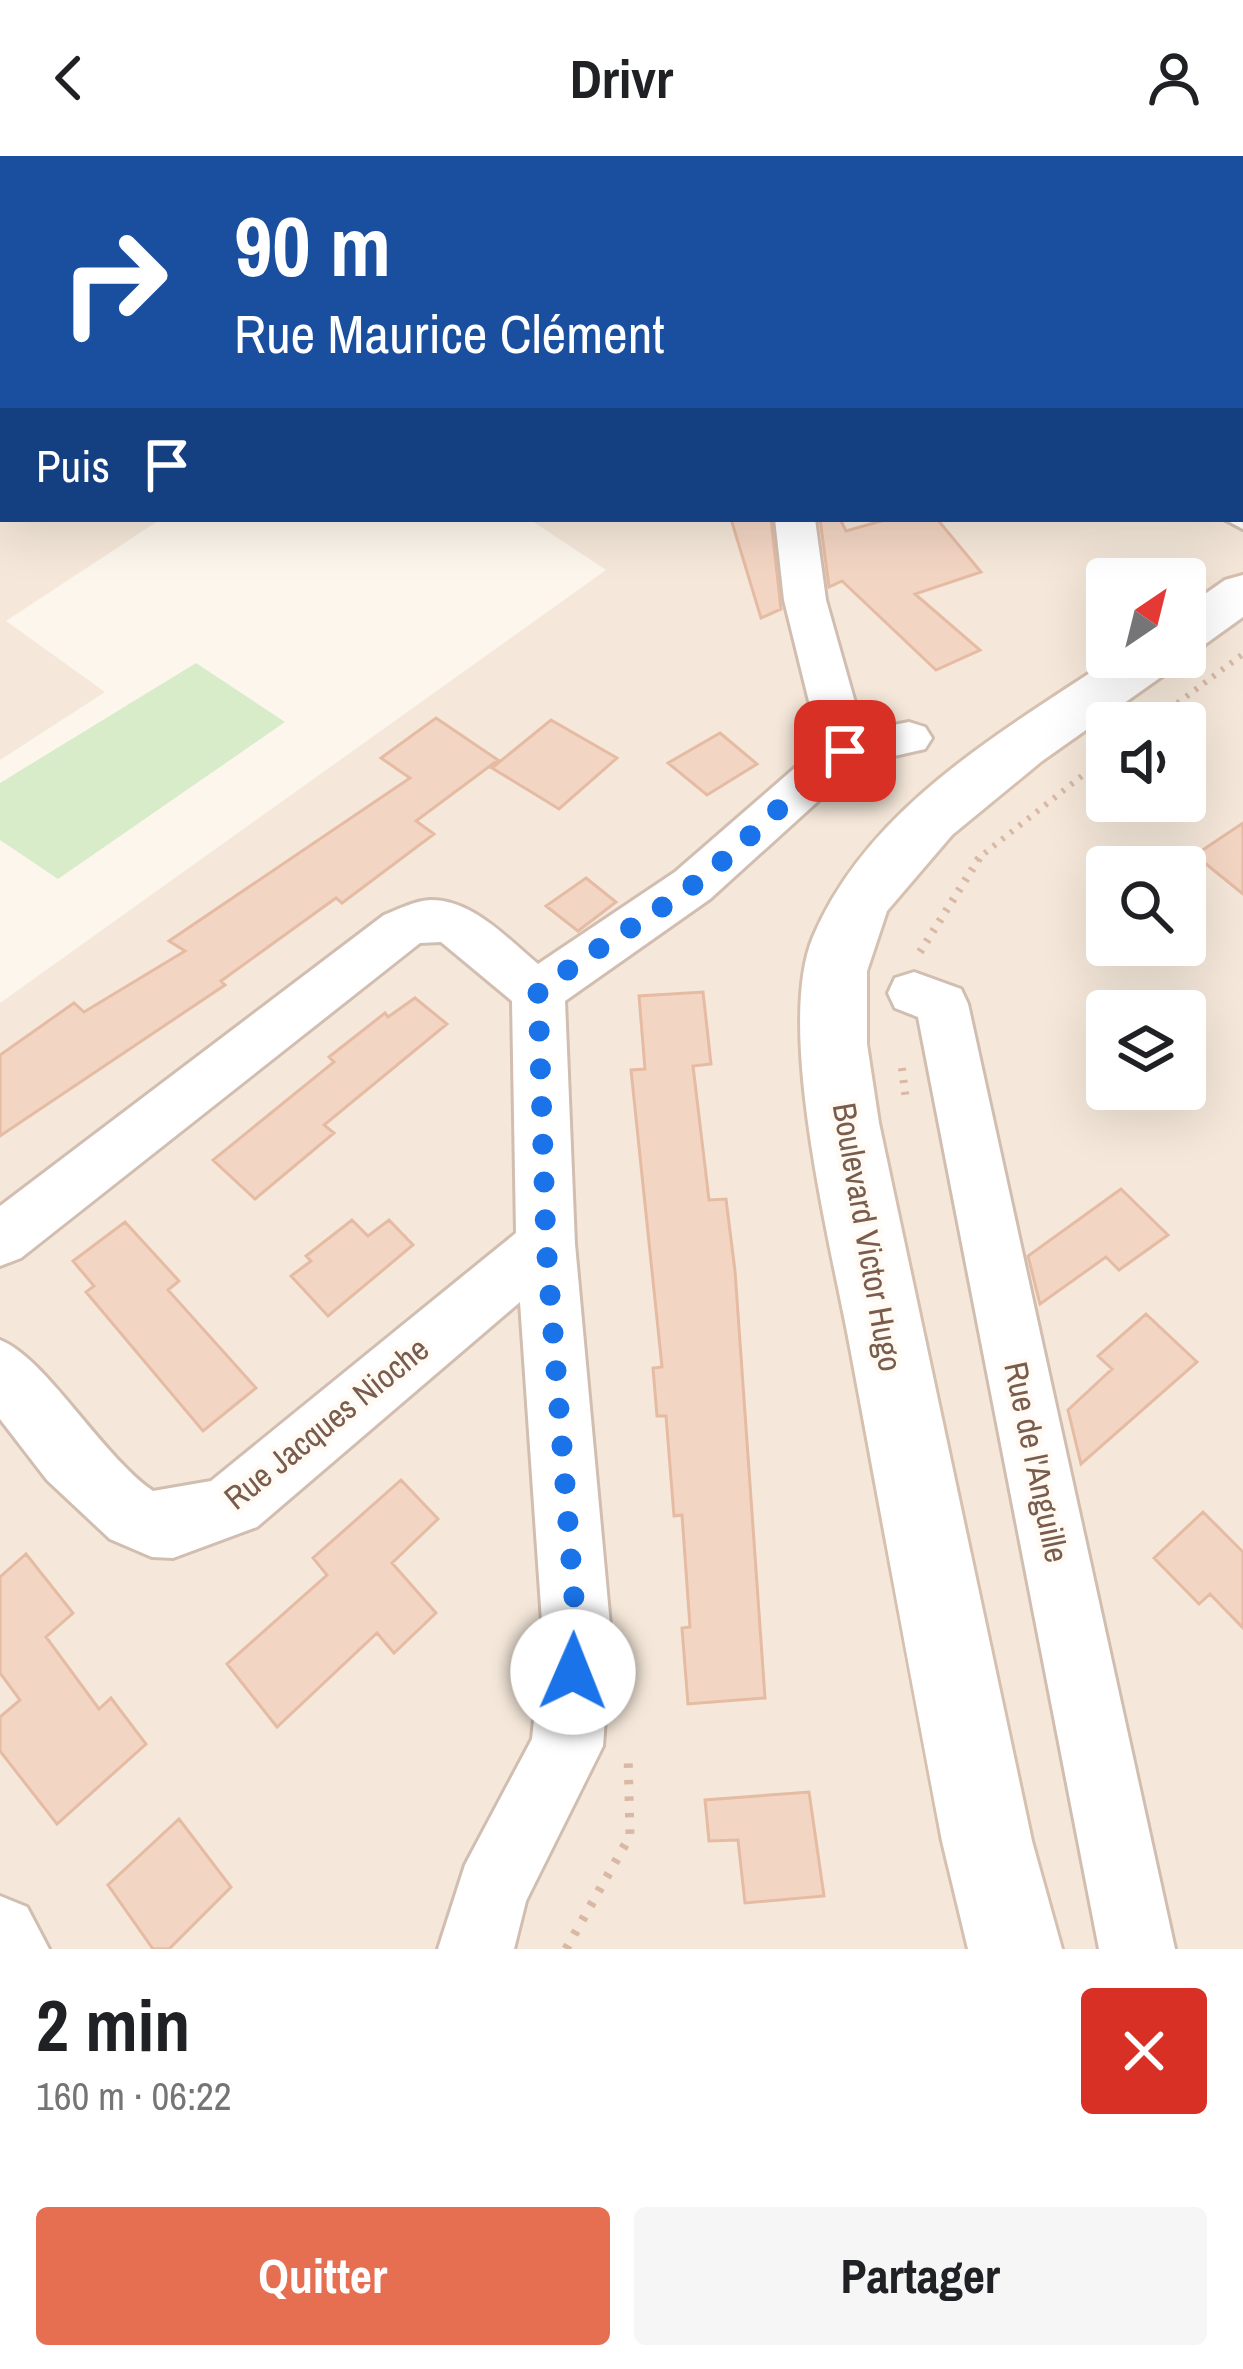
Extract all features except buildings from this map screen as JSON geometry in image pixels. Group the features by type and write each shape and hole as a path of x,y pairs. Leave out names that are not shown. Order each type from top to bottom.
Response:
{"main road":[{"path":"1206,618 1243,592"},
{"name":"Boulevard Victor Hugo","path":"1015,1949 903,1431 864,1223 838,1065 837,979 841,942 878,871 947,806 1123,678"}],"street":[{"path":"795,522 805,600 845,751"},
{"path":"538,993 586,953 714,869 758,824 845,751 909,738"},
{"path":"0,1240 402,929 430,919 458,927 538,993 546,1244 577,1636 567,1745 491,1891 476,1949"},
{"name":"Rue de l'Anguille","path":"914,993 942,1004 1137,1949"},
{"name":"Rue Jacques Nioche","path":"0,1370 112,1503 151,1525 194,1521 234,1504 546,1244"},
{"path":"0,1934 10,1949"}],"path":[{"path":"1179,702 1243,654"},
{"path":"566,1949 631,1836 627,1731"}],"shaded area":[{"path":"0,522 156,522 6,621 105,692 0,760"},
{"path":"534,522 1243,522 1243,1949 0,1949 0,1003 606,570"}],"green space":[{"path":"196,663 285,722 58,879 0,840 0,783"}],"route":[{"path":"573,1672 577,1636 546,1244 538,993 586,953 714,869 758,824 845,751"}]}
